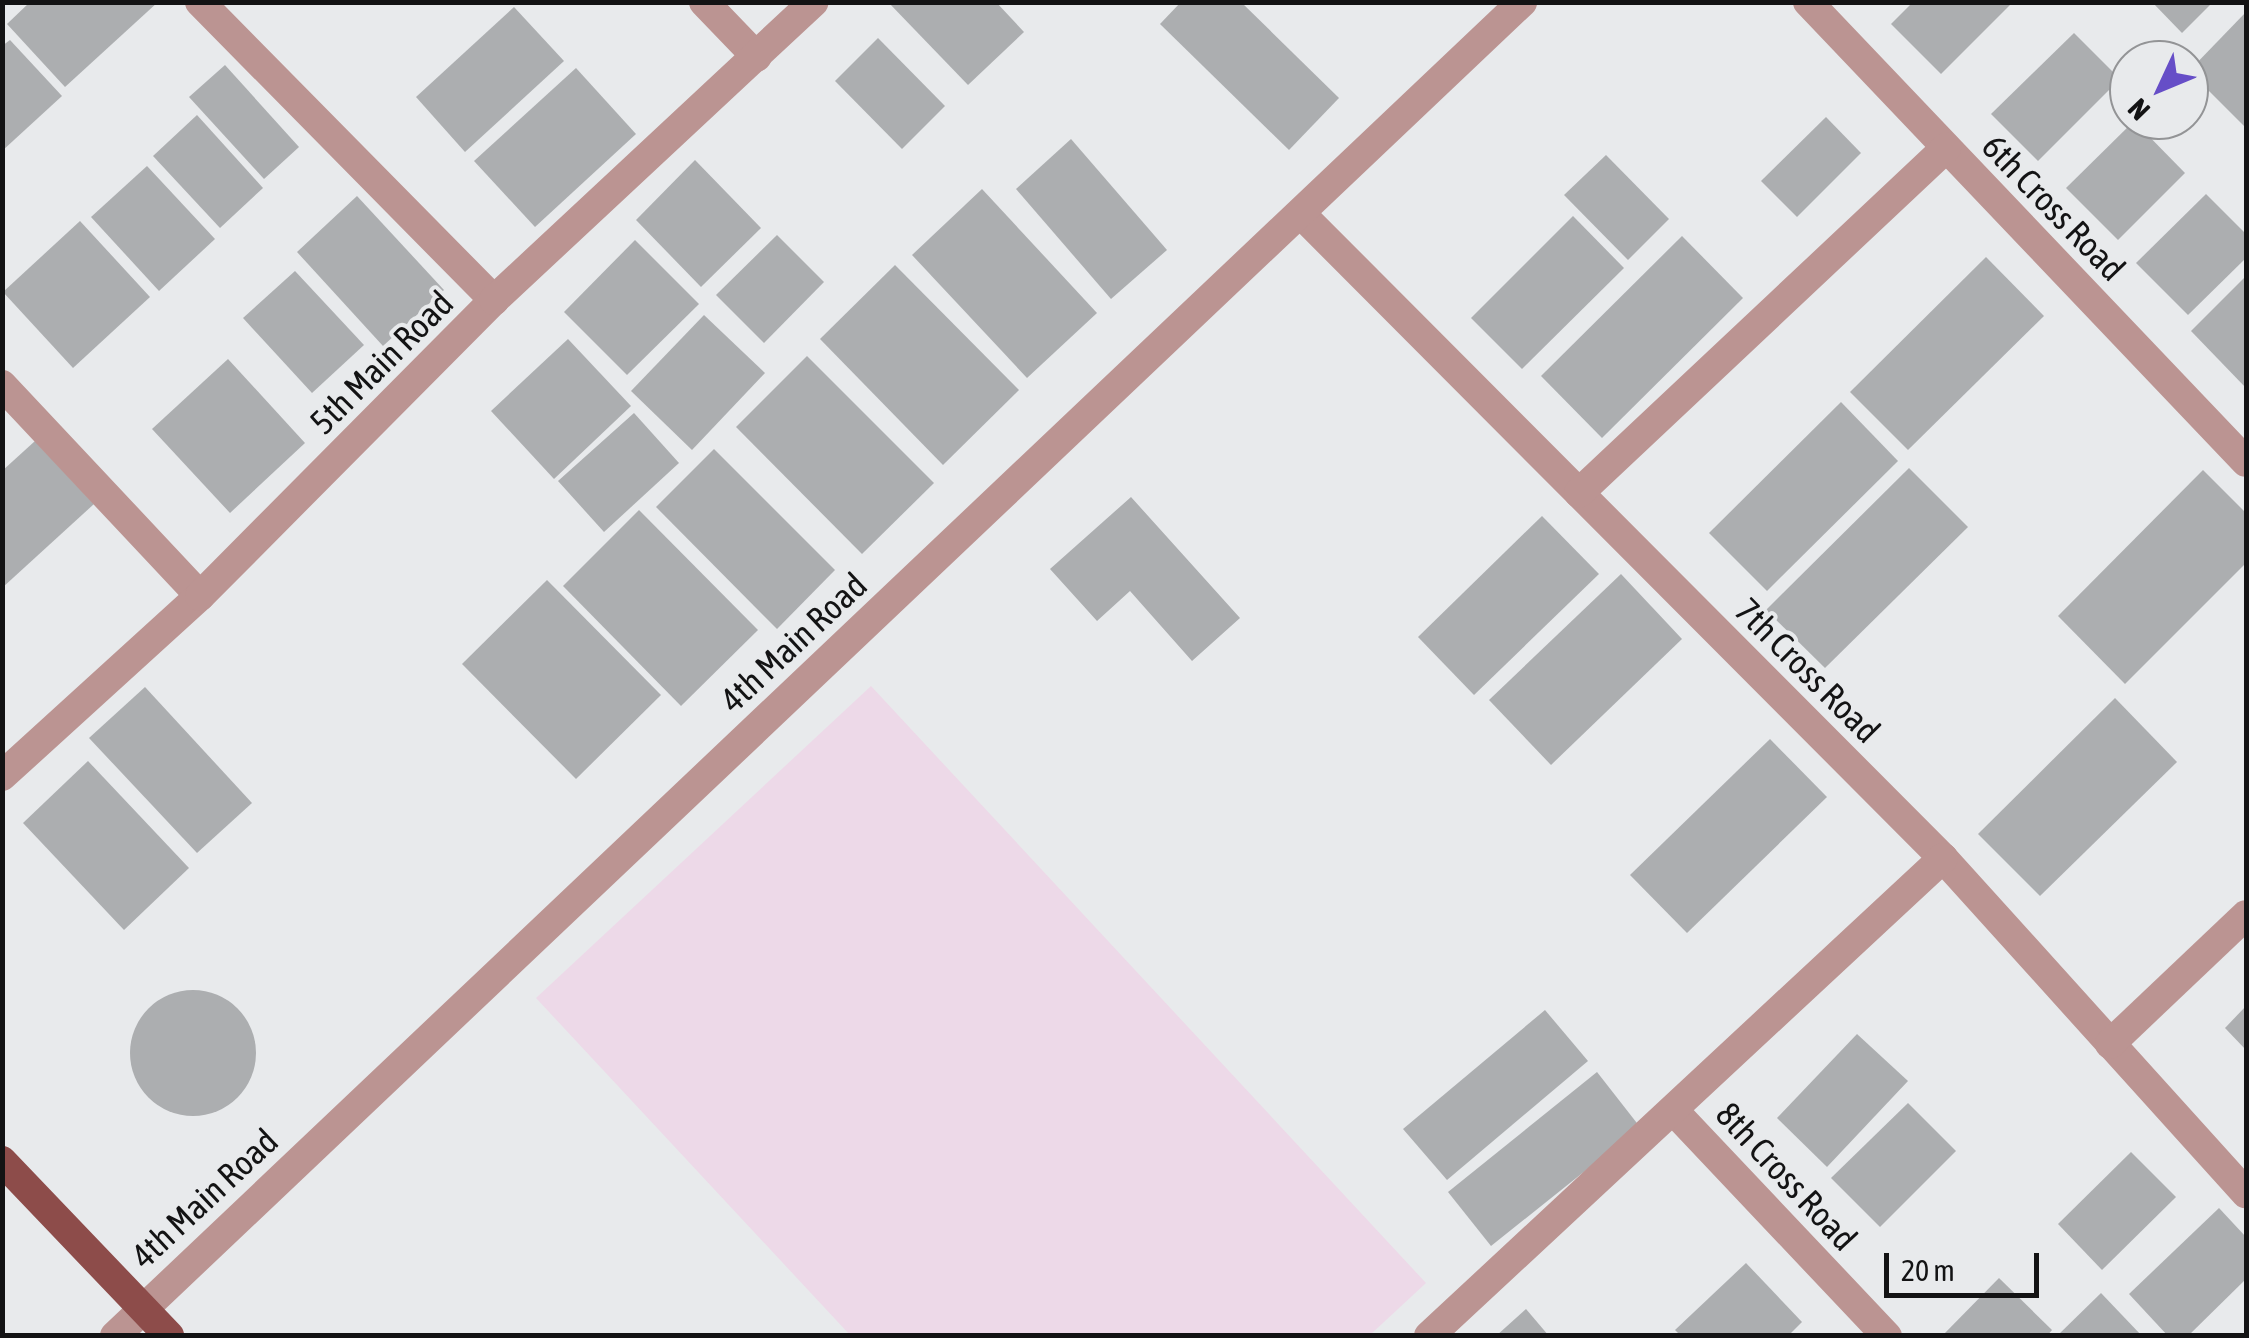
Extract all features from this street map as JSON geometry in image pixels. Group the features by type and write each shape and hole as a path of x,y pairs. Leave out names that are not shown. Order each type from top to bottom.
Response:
{"main road":[{"path":"2,1161 169,1336"}],"street":[{"path":"200,2 494,300"},
{"path":"704,2 757,57"},
{"name":"5th Main Road","path":"2,776 200,596 494,300 814,2"},
{"name":"4th Main Road","path":"115,1336 1302,215 1522,2"},
{"name":"6th Cross Road","path":"1808,2 2246,462"},
{"path":"1579,493 1946,148"},
{"name":"7th Cross Road","path":"1302,215 1943,858 2246,1193"},
{"path":"2,385 200,596"},
{"path":"1429,1336 1943,858"},
{"path":"2110,1044 2246,915"},
{"name":"8th Cross Road","path":"1674,1111 1887,1336"}],"shaded area":[{"path":"871,686 1426,1283 1370,1335 850,1335 536,998"}],"building":[{"path":"30,2 158,2 65,87 7,24"},
{"path":"888,2 996,2 1024,32 968,85"},
{"path":"1181,2 1241,2 1339,98 1289,150 1160,24"},
{"path":"1913,2 2013,2 1941,74 1891,24"},
{"path":"2152,2 2213,2 2182,33"},
{"path":"514,7 564,61 465,152 416,97"},
{"path":"2246,12 2246,128 2209,91 2209,50"},
{"path":"2074,33 2109,68 2109,90 2038,161 1991,114"},
{"path":"878,38 945,106 902,149 835,81"},
{"path":"10,40 62,96 2,151 2,46"},
{"path":"225,65 299,147 264,179 189,97"},
{"path":"576,68 636,134 535,227 474,161"},
{"path":"197,115 263,188 220,228 153,156"},
{"path":"1826,117 1861,153 1797,217 1761,181"},
{"path":"1071,139 1167,250 1111,299 1016,189"},
{"path":"2115,140 2153,140 2185,173 2118,240 2066,188"},
{"path":"1606,155 1669,219 1628,260 1564,195"},
{"path":"695,160 761,228 701,287 636,220"},
{"path":"147,166 215,239 159,291 91,217"},
{"path":"982,189 1097,313 1027,378 912,255"},
{"path":"2206,194 2246,234 2246,258 2188,315 2136,263"},
{"path":"357,196 444,290 383,346 297,252"},
{"path":"1573,216 1624,268 1522,369 1471,318"},
{"path":"80,221 150,297 73,368 3,292"},
{"path":"777,235 824,282 764,343 716,295"},
{"path":"1682,236 1743,298 1602,438 1541,376"},
{"path":"635,240 699,304 627,375 564,312"},
{"path":"1986,257 2044,316 1908,450 1850,392"},
{"path":"895,265 1019,390 943,465 820,339"},
{"path":"295,271 364,345 312,393 243,318"},
{"path":"2246,276 2246,388 2191,331"},
{"path":"704,315 765,373 692,450 631,391"},
{"path":"568,339 631,406 554,479 491,411"},
{"path":"807,356 934,483 862,554 736,427"},
{"path":"228,359 305,443 230,513 152,429"},
{"path":"1841,402 1898,461 1767,591 1709,533"},
{"path":"634,413 679,463 604,532 558,481"},
{"path":"35,441 94,504 2,588 2,471"},
{"path":"714,449 835,570 777,629 656,507"},
{"path":"1909,468 1968,527 1825,668 1766,610"},
{"path":"2203,470 2246,513 2246,563 2125,684 2058,616"},
{"path":"1131,497 1240,618 1192,661 1130,591 1097,621 1050,569"},
{"path":"639,510 758,630 681,706 563,586"},
{"path":"1542,516 1599,574 1474,695 1418,637"},
{"path":"1621,574 1682,639 1551,765 1489,700"},
{"path":"547,580 661,695 576,779 462,664"},
{"path":"145,687 252,803 197,853 89,738"},
{"path":"2115,698 2177,762 2040,896 1978,834"},
{"path":"1770,739 1827,797 1687,933 1630,875"},
{"path":"88,761 189,868 124,930 23,823"},
{"path":"193,990 217,994 238,1008 252,1029 256,1053 252,1077 238,1098 217,1112 193,1116 169,1112 148,1098 134,1077 130,1053 134,1029 148,1008 169,994"},
{"path":"2246,1006 2246,1050 2225,1028"},
{"path":"1545,1010 1588,1061 1447,1180 1403,1129"},
{"path":"1857,1034 1908,1081 1827,1167 1777,1118"},
{"path":"1597,1072 1640,1127 1491,1246 1448,1192"},
{"path":"1908,1103 1956,1151 1880,1227 1831,1178"},
{"path":"2131,1152 2176,1197 2102,1270 2058,1224"},
{"path":"2219,1208 2246,1237 2246,1279 2188,1336 2168,1336 2129,1294"},
{"path":"1746,1263 1802,1322 1788,1336 1681,1336 1675,1330"},
{"path":"1999,1278 2052,1330 2047,1336 1942,1336"},
{"path":"2101,1293 2142,1336 2057,1336"},
{"path":"1526,1309 1549,1336 1496,1336"}]}
